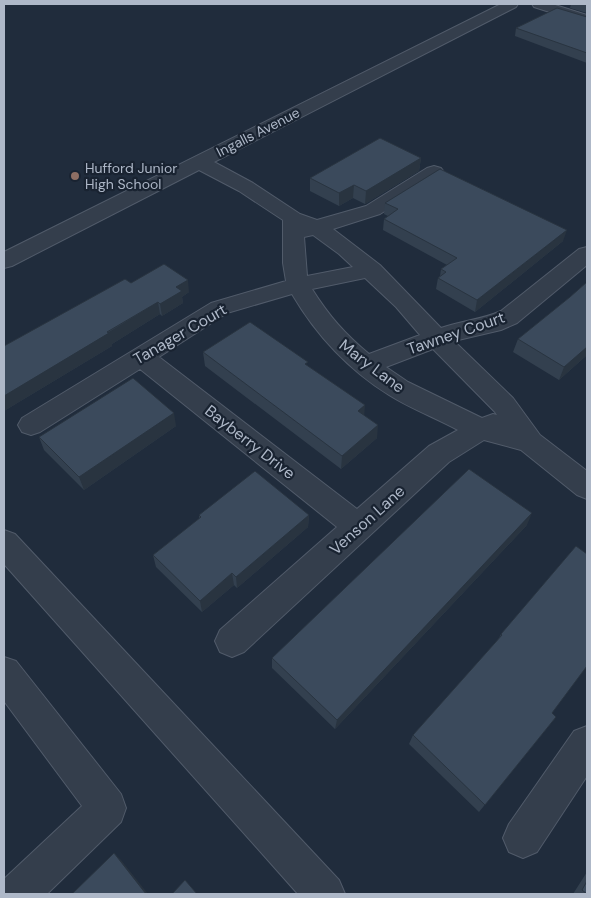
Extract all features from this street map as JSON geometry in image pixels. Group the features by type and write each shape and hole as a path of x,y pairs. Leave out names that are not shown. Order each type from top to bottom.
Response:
{"street":[{"name":"Ingalls Avenue","path":"4,261 511,4"},
{"path":"539,4 587,20"},
{"name":"Mary Lane","path":"199,162 246,187 293,226 316,228 347,249 372,270 437,339 504,405 530,442 587,486"},
{"path":"316,228 373,210 434,172"},
{"name":"Mary Lane","path":"293,226 298,286 316,315 334,337 366,365 400,389 481,429 530,442"},
{"name":"Tawney Court","path":"366,365 459,330 492,324 509,317 587,254"},
{"name":"Tanager Court","path":"31,425 219,308 298,286 372,270"},
{"name":"Bayberry Drive","path":"141,356 358,527"},
{"name":"Venson Lane","path":"232,641 440,454 481,429 513,416"},
{"path":"4,543 325,894"},
{"path":"4,672 107,808 18,894"},
{"path":"522,838 587,744"}],"building":[{"path":"557,8 587,17 587,53 516,28"},
{"path":"380,138 421,158 366,191 354,185 339,193 310,178"},
{"path":"440,169 567,230 477,300 438,278 446,272 441,269 457,258 384,219 398,209 385,203"},
{"path":"164,264 188,280 176,287 182,291 160,304 158,302 107,332 109,333 4,396 4,346 125,279 131,283"},
{"path":"587,282 587,347 564,367 518,339 570,297"},
{"path":"250,322 308,362 305,364 365,405 358,411 378,425 342,456 203,352"},
{"path":"133,378 174,413 79,477 39,437"},
{"path":"469,469 532,513 337,720 272,658"},
{"path":"255,471 309,515 236,577 232,573 200,601 153,555 201,517 199,515"},
{"path":"576,546 587,554 587,666 552,713 556,717 485,805 413,735 502,635"},
{"path":"114,853 146,894 72,894"},
{"path":"185,880 197,894 172,894"},
{"path":"587,881 587,894 582,890"}],"place":[{"name":"Hufford Junior High School","path":"75,176"}]}
